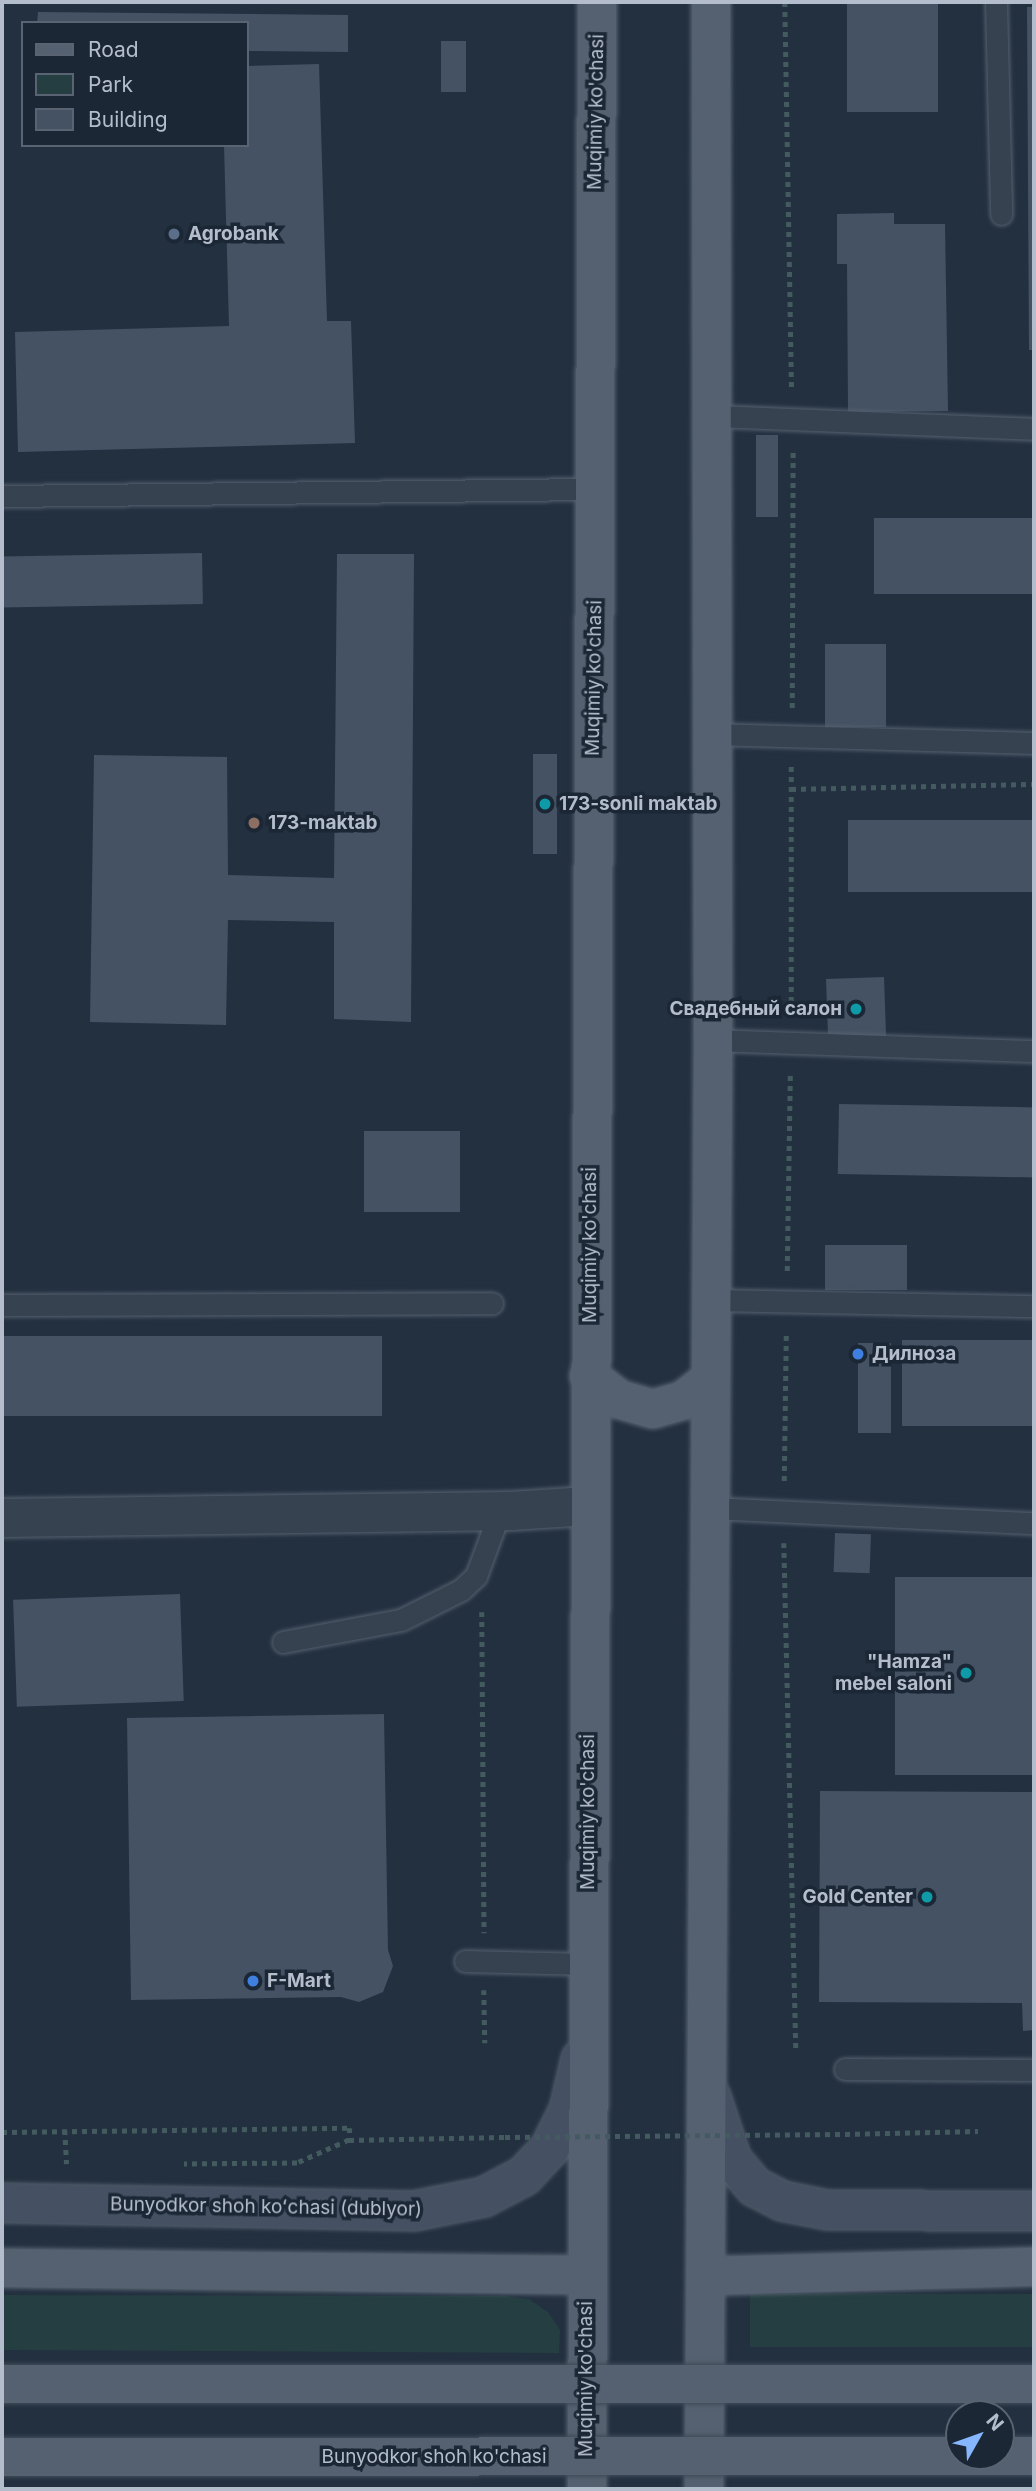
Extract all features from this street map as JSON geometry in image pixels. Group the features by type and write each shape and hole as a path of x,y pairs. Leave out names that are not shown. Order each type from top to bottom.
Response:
{"main road":[{"path":"704,2489 713,1040 711,2"},
{"name":"Muqimiy ko'chasi","path":"587,2489 585,2275 592,489 591,5"},
{"path":"589,1376 618,1399 653,1409 684,1400 711,1379"},
{"path":"706,2276 1034,2267"},
{"path":"2,2268 585,2275"},
{"path":"2,2384 1034,2384"},
{"name":"Bunyodkor shoh ko'chasi","path":"2,2457 1034,2456"}],"street":[{"path":"2,1518 500,1511 589,1506"},
{"name":"Bunyodkor shoh koʻchasi (dublyor)","path":"2,2203 414,2211 484,2197 524,2176 550,2148 569,2110 587,2026"},
{"path":"707,2071 713,2106 732,2160 768,2196 828,2210 1034,2211"}],"lane":[{"path":"996,2 1001,214"},
{"path":"713,416 1034,429"},
{"path":"2,496 592,489"},
{"path":"712,734 1034,743"},
{"path":"713,1040 1034,1051"},
{"path":"711,1300 1034,1306"},
{"path":"2,1305 492,1303"},
{"path":"710,1508 1034,1523"},
{"path":"284,1642 401,1620 461,1590 475,1576 500,1511"},
{"path":"474,1961 587,1964"},
{"path":"845,2069 1034,2070"}],"path":[{"path":"785,2 793,418 791,1043 784,1513 796,2049"},
{"path":"791,789 1034,784"},
{"path":"482,1598 474,1961 485,2043"},
{"path":"2,2132 350,2128 349,2140"},
{"path":"65,2130 67,2165"},
{"path":"170,2164 297,2163 349,2140 978,2131"}],"green space":[{"path":"750,2294 1034,2294 1034,2347 750,2347"},
{"path":"2,2295 505,2296 529,2299 548,2312 560,2330 559,2353 2,2350"}],"building":[{"path":"847,2 938,2 938,112 847,112"},
{"path":"1027,7 1034,7 1034,350 1029,350"},
{"path":"38,12 348,15 348,52 248,51 248,21 37,21"},
{"path":"441,41 466,41 466,92 441,92"},
{"path":"319,64 327,321 351,321 355,443 18,452 15,332 229,326 224,147 248,147 248,66"},
{"path":"894,213 894,224 945,224 948,411 848,412 847,264 837,264 837,214"},
{"path":"756,435 778,435 778,517 756,517"},
{"path":"874,518 1034,518 1034,594 874,594"},
{"path":"202,553 203,604 3,607 2,556"},
{"path":"337,554 414,554 411,1022 334,1019 334,922 228,920 226,1025 90,1022 94,755 227,757 228,875 334,878"},
{"path":"825,644 886,644 886,727 825,727"},
{"name":"173-sonli maktab","path":"533,754 557,754 557,854 533,854"},
{"path":"848,820 1034,820 1034,892 848,892"},
{"name":"Свадебный салон","path":"884,977 886,1039 828,1041 826,979"},
{"path":"839,1104 1034,1107 1033,1177 838,1174"},
{"path":"364,1131 460,1131 460,1212 364,1212"},
{"path":"825,1245 907,1245 907,1290 825,1290"},
{"path":"2,1336 382,1336 382,1416 2,1416"},
{"path":"902,1340 1034,1340 1034,1426 902,1426"},
{"path":"858,1343 891,1343 891,1433 858,1433"},
{"path":"835,1533 871,1534 870,1573 834,1572"},
{"name":"\"Hamza\" mebel saloni","path":"895,1577 1034,1577 1034,1775 895,1775"},
{"path":"180,1594 184,1701 17,1707 13,1600"},
{"path":"384,1714 388,1950 393,1966 383,1992 359,2002 341,1997 131,2000 127,1718"},
{"name":"Gold Center","path":"820,1791 1034,1792 1034,2030 1023,2031 1022,2003 819,2002"}],"place":[{"name":"Agrobank","path":"174,234"},
{"name":"173-sonli maktab","path":"545,804"},
{"name":"173-maktab","path":"254,823"},
{"name":"Свадебный салон","path":"856,1009"},
{"name":"Дилноза","path":"858,1354"},
{"name":"\"Hamza\" mebel saloni","path":"966,1673"},
{"name":"Gold Center","path":"927,1897"},
{"name":"F-Mart","path":"253,1981"}]}
